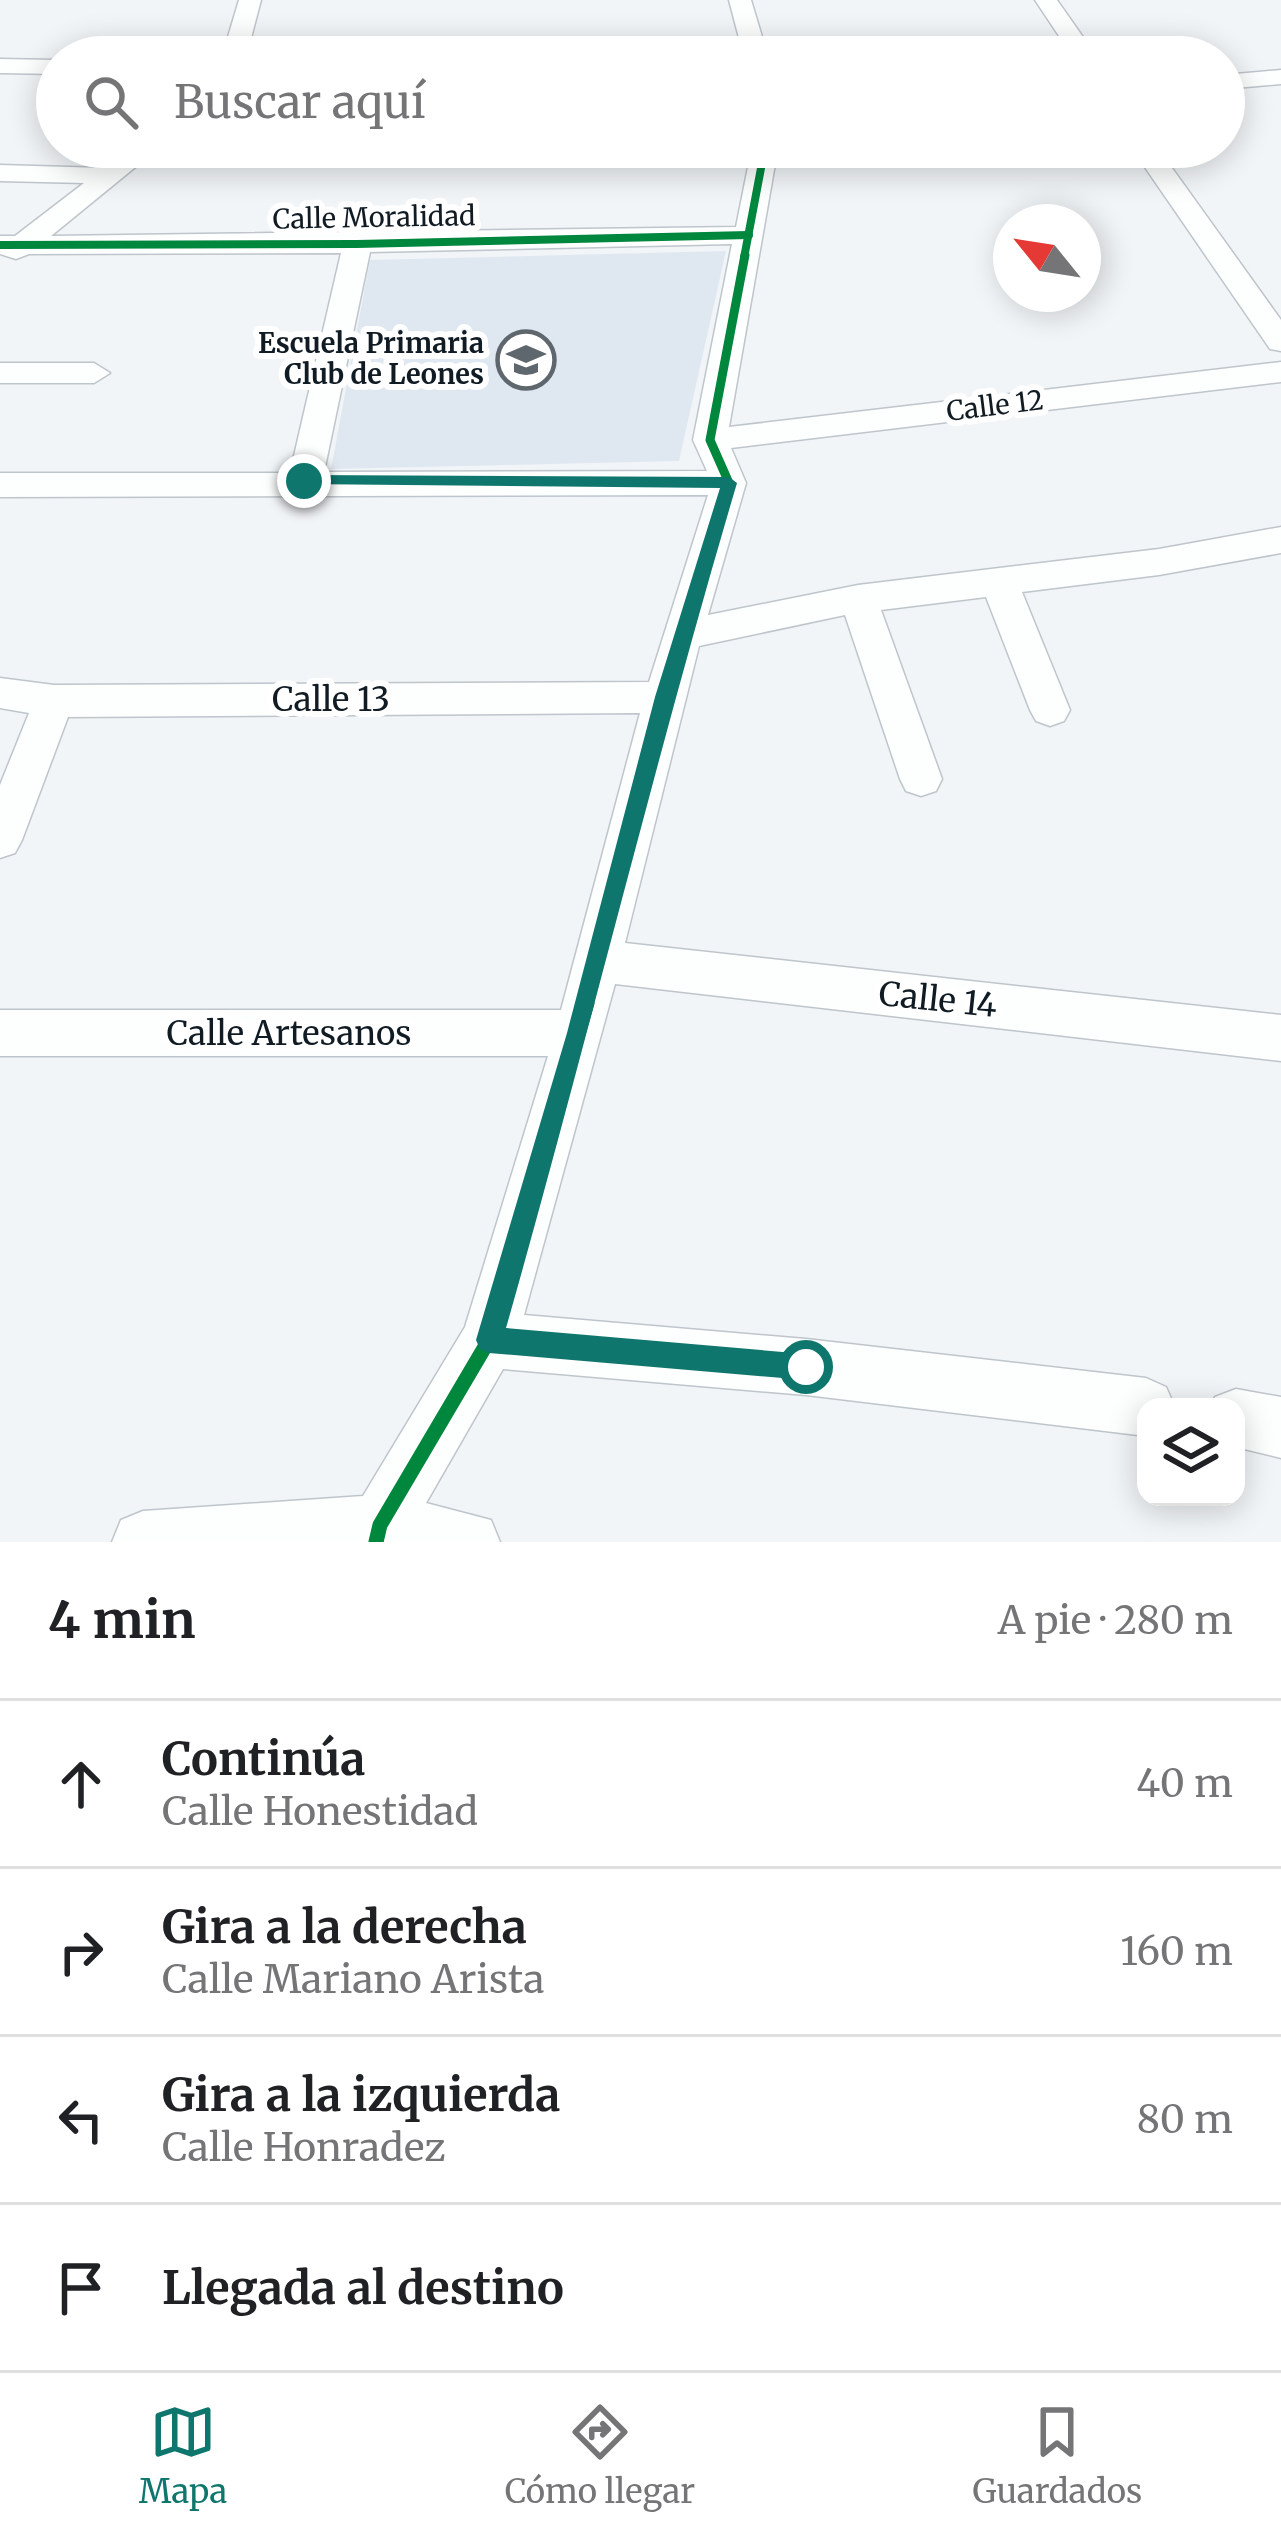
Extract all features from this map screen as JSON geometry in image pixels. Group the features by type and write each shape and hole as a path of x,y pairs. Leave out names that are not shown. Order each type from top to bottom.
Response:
{"street":[{"path":"239,36 250,0"},
{"path":"740,0 750,36"},
{"path":"1046,0 1070,36"},
{"path":"0,66 36,67"},
{"path":"1245,80 1281,77"},
{"path":"8,251 121,168"},
{"path":"378,1534 489,1340 579,1033 682,635 720,461 761,168"},
{"path":"1159,168 1281,342"},
{"path":"0,172 111,176"},
{"name":"Calle Moralidad","path":"8,251 749,235"},
{"path":"304,481 357,244"},
{"name":"Calle 12","path":"0,485 304,481 720,461 1281,372"},
{"path":"0,373 94,373"},
{"path":"682,635 858,599 1159,562 1281,540"},
{"path":"1000,581 1050,710"},
{"path":"858,599 921,779"},
{"name":"Calle 13","path":"0,693 54,701 664,697"},
{"path":"0,840 54,701"},
{"name":"Calle 14","path":"596,962 1281,1037"},
{"name":"Calle Artesanos","path":"0,1033 579,1033"},
{"path":"489,1340 784,1365 1137,1406"},
{"path":"1245,1419 1270,1422 1281,1429"},
{"path":"142,1542 378,1534 469,1542"}],"shaded area":[{"name":"Escuela Primaria Club de Leones","path":"726,251 679,461 331,469 370,260"}],"cycle path":[{"path":"376,1542 380,1525 489,1340 579,1033 664,697 729,483 710,440 761,168"},
{"path":"0,245 357,244 749,235"}],"place":[{"name":"Escuela Primaria Club de Leones","path":"526,360"}],"route":[{"path":"304,481 729,483 664,697 579,1033 489,1340 806,1367"}]}
